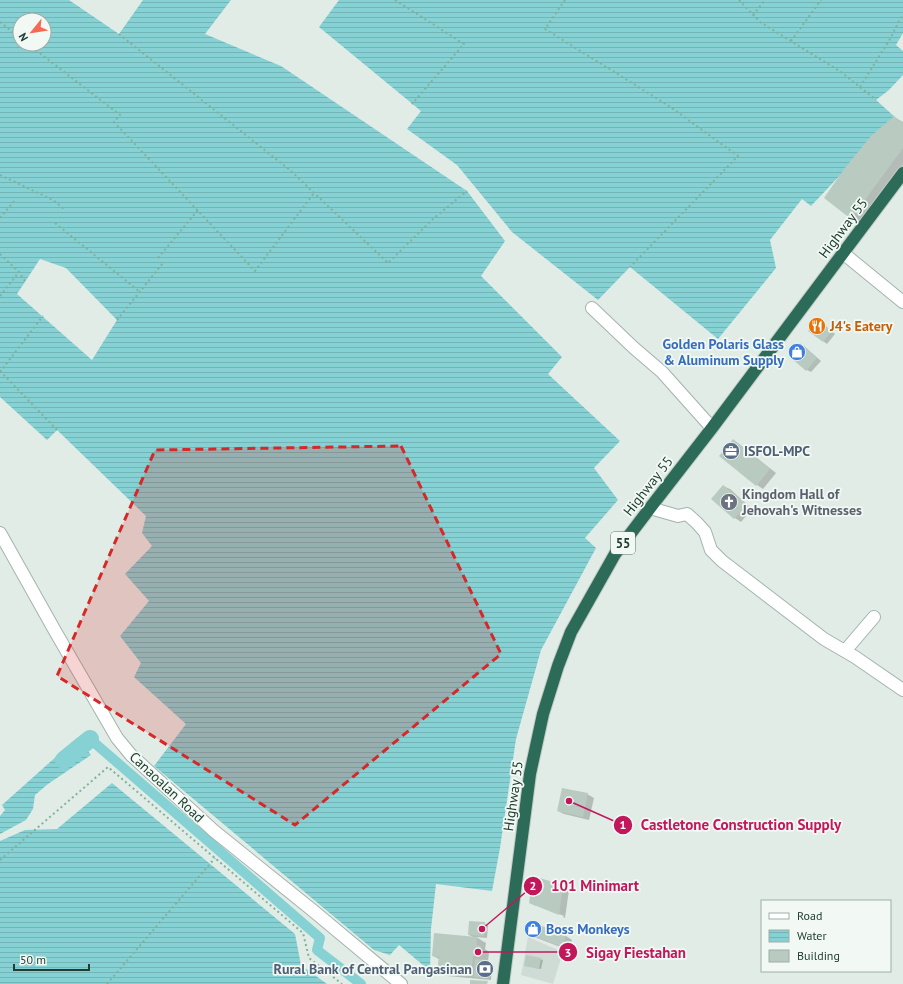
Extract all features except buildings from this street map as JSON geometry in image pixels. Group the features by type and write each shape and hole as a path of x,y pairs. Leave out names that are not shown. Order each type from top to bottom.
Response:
{"highway":[{"name":"Highway 55","path":"503,984 530,774 543,714 558,666 571,632 615,554 712,428 903,173"}],"street":[{"path":"843,253 903,302"},
{"path":"592,308 662,372 712,428"},
{"path":"650,508 678,516 687,514 705,532 711,550 722,561 824,639 855,656 903,690"},
{"name":"Canaoalan Road","path":"0,533 117,738 131,755 214,831 401,984"},
{"path":"845,651 874,617"}],"path":[{"path":"395,0 464,44 412,104"},
{"path":"565,0 545,29 669,106 738,156 630,267"},
{"path":"739,0 760,22 841,72 876,100"},
{"path":"754,15 765,0"},
{"path":"791,41 821,0"},
{"path":"860,87 903,15"},
{"path":"0,22 12,32"},
{"path":"119,34 291,171 388,263 434,218 467,191"},
{"path":"38,52 120,115 114,122 255,271 314,193"},
{"path":"0,175 53,200 64,209"},
{"path":"0,218 15,200"},
{"path":"158,258 198,210"},
{"path":"55,223 140,292"},
{"path":"0,254 19,272 25,281"},
{"path":"117,320 163,262"},
{"path":"0,296 19,272"},
{"path":"43,316 0,372 57,430"},
{"path":"0,860 108,767 303,933 309,958 342,984"},
{"path":"107,984 215,858"}],"highlighted area":[{"path":"401,446 501,654 295,825 57,676 155,450"}],"shaded area":[{"path":"528,937 563,952 553,984 521,975"}],"water":[{"path":"0,0 69,0 119,34 143,0 231,0 205,34 281,66 467,191 505,241 481,276 562,357 548,374 620,441 594,468 618,500 585,538 596,548 541,650 516,739 492,891 436,884 431,929 430,971 399,945 390,955 374,950 154,766 186,724 134,677 141,663 120,636 149,601 125,574 152,546 142,533 146,516 57,430 47,440 0,397","holes":["40,259 66,268 117,320 92,360 17,294"]},
{"path":"339,0 903,0 903,33 896,45 903,51 903,75 889,90 876,100 895,117 811,206 802,199 770,240 776,268 718,339 630,267 598,300 512,232 457,165 407,129 421,111 319,27"},
{"path":"77,738 91,755 48,784 35,795 33,809 26,820 0,834 0,816 5,810 2,805"},
{"path":"112,783 295,934 301,965 327,984 0,984 0,841 25,830 57,829"}],"waterway":[{"path":"90,739 320,938 317,950 361,984"},
{"path":"64,760 90,739"}],"place":[{"name":"J4's Eatery","path":"817,326"},
{"name":"Golden Polaris Glass & Aluminum Supply","path":"797,352"},
{"name":"ISFOL-MPC","path":"731,451"},
{"name":"Kingdom Hall of Jehovah's Witnesses","path":"729,502"},
{"name":"Castletone Construction Supply","path":"569,801"},
{"name":"101 Minimart","path":"482,929"},
{"name":"Boss Monkeys","path":"533,929"},
{"name":"Sigay Fiestahan","path":"478,952"},
{"name":"Rural Bank of Central Pangasinan","path":"485,969"}]}
